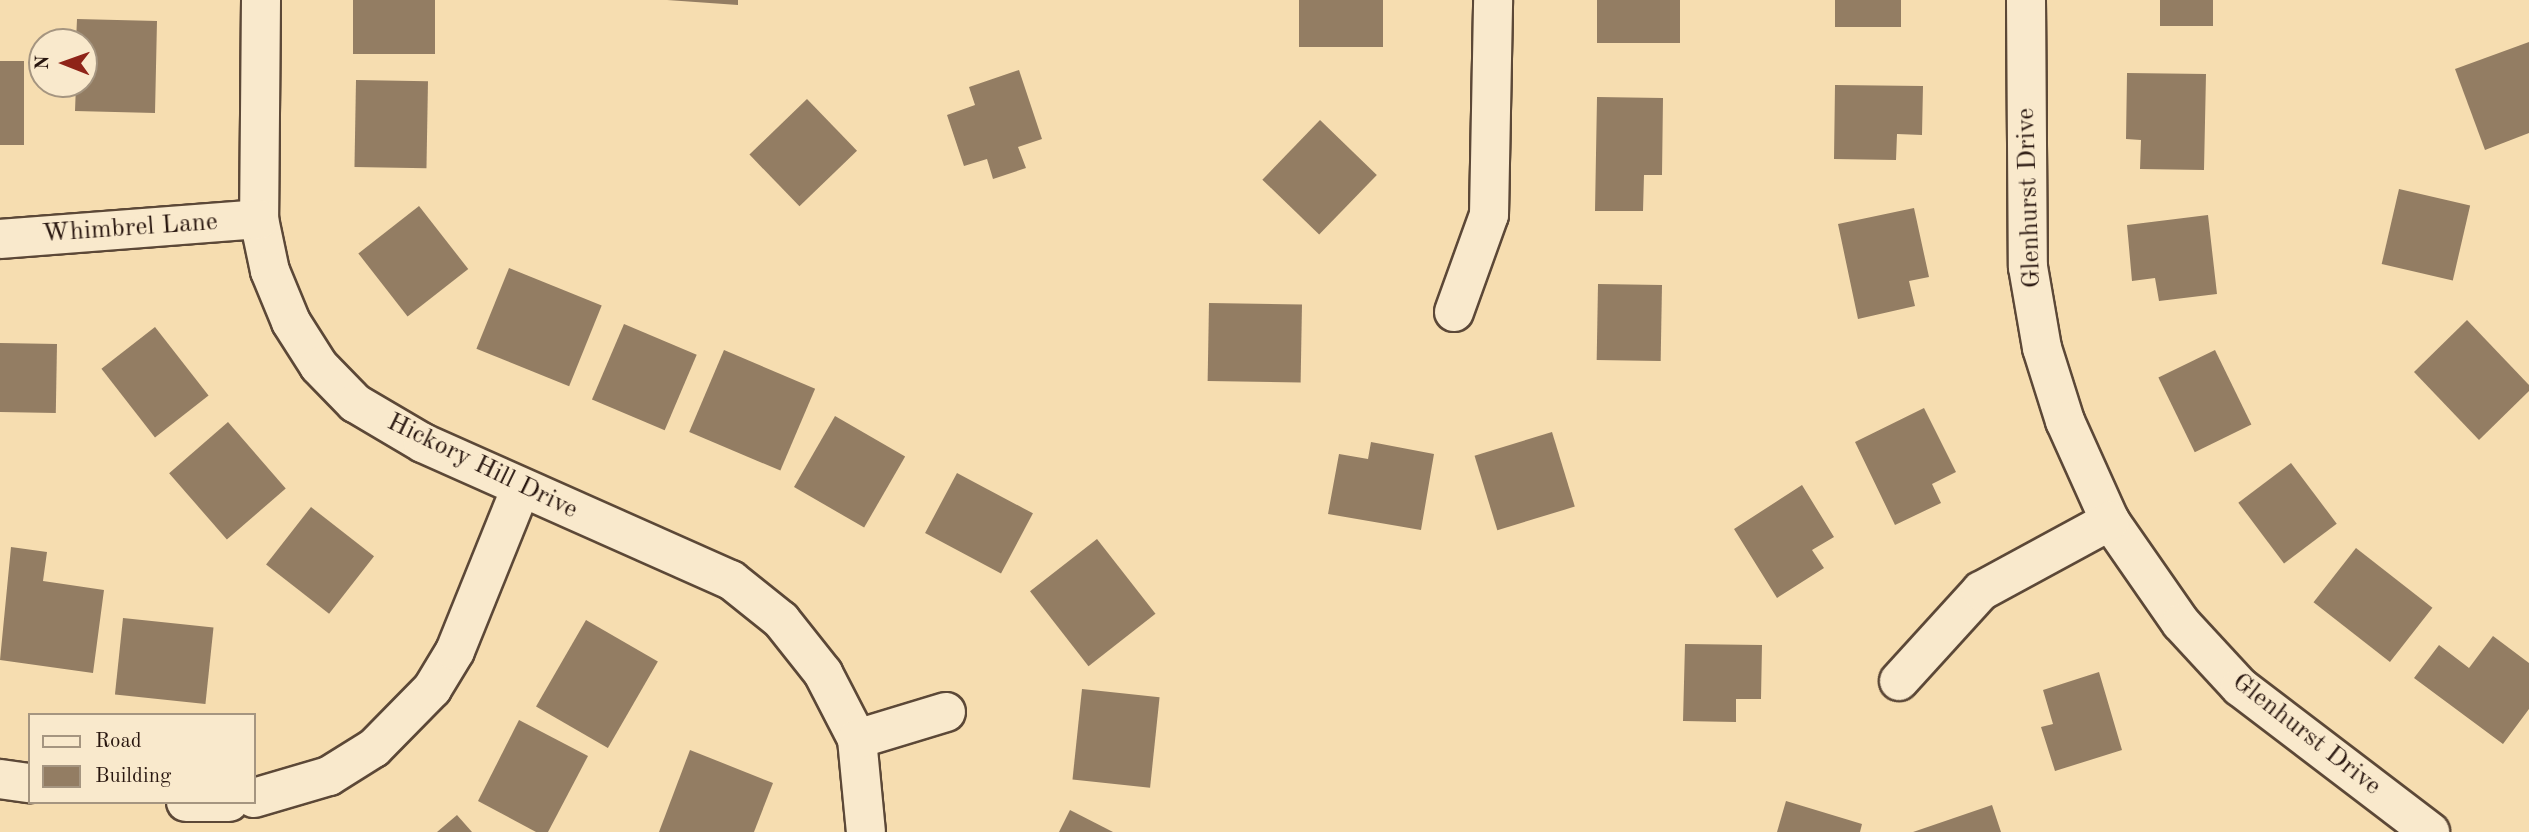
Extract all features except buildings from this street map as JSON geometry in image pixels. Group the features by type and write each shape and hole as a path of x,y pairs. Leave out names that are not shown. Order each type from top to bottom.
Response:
{"street":[{"name":"Hickory Hill Drive","path":"261,0 259,219 270,271 291,322 319,366 355,403 423,443 731,580 781,620 823,673 857,739 866,832"},
{"path":"1454,312 1489,215 1493,0"},
{"name":"Glenhurst Drive","path":"2026,0 2028,267 2042,348 2066,421 2110,521 2181,623 2240,687 2430,832"},
{"name":"Whimbrel Lane","path":"0,239 259,219"},
{"path":"256,797 329,776 374,748 432,689 455,651 521,488"},
{"path":"1899,681 1981,591 2110,521"},
{"path":"857,739 946,712"},
{"path":"0,779 28,783"}]}
